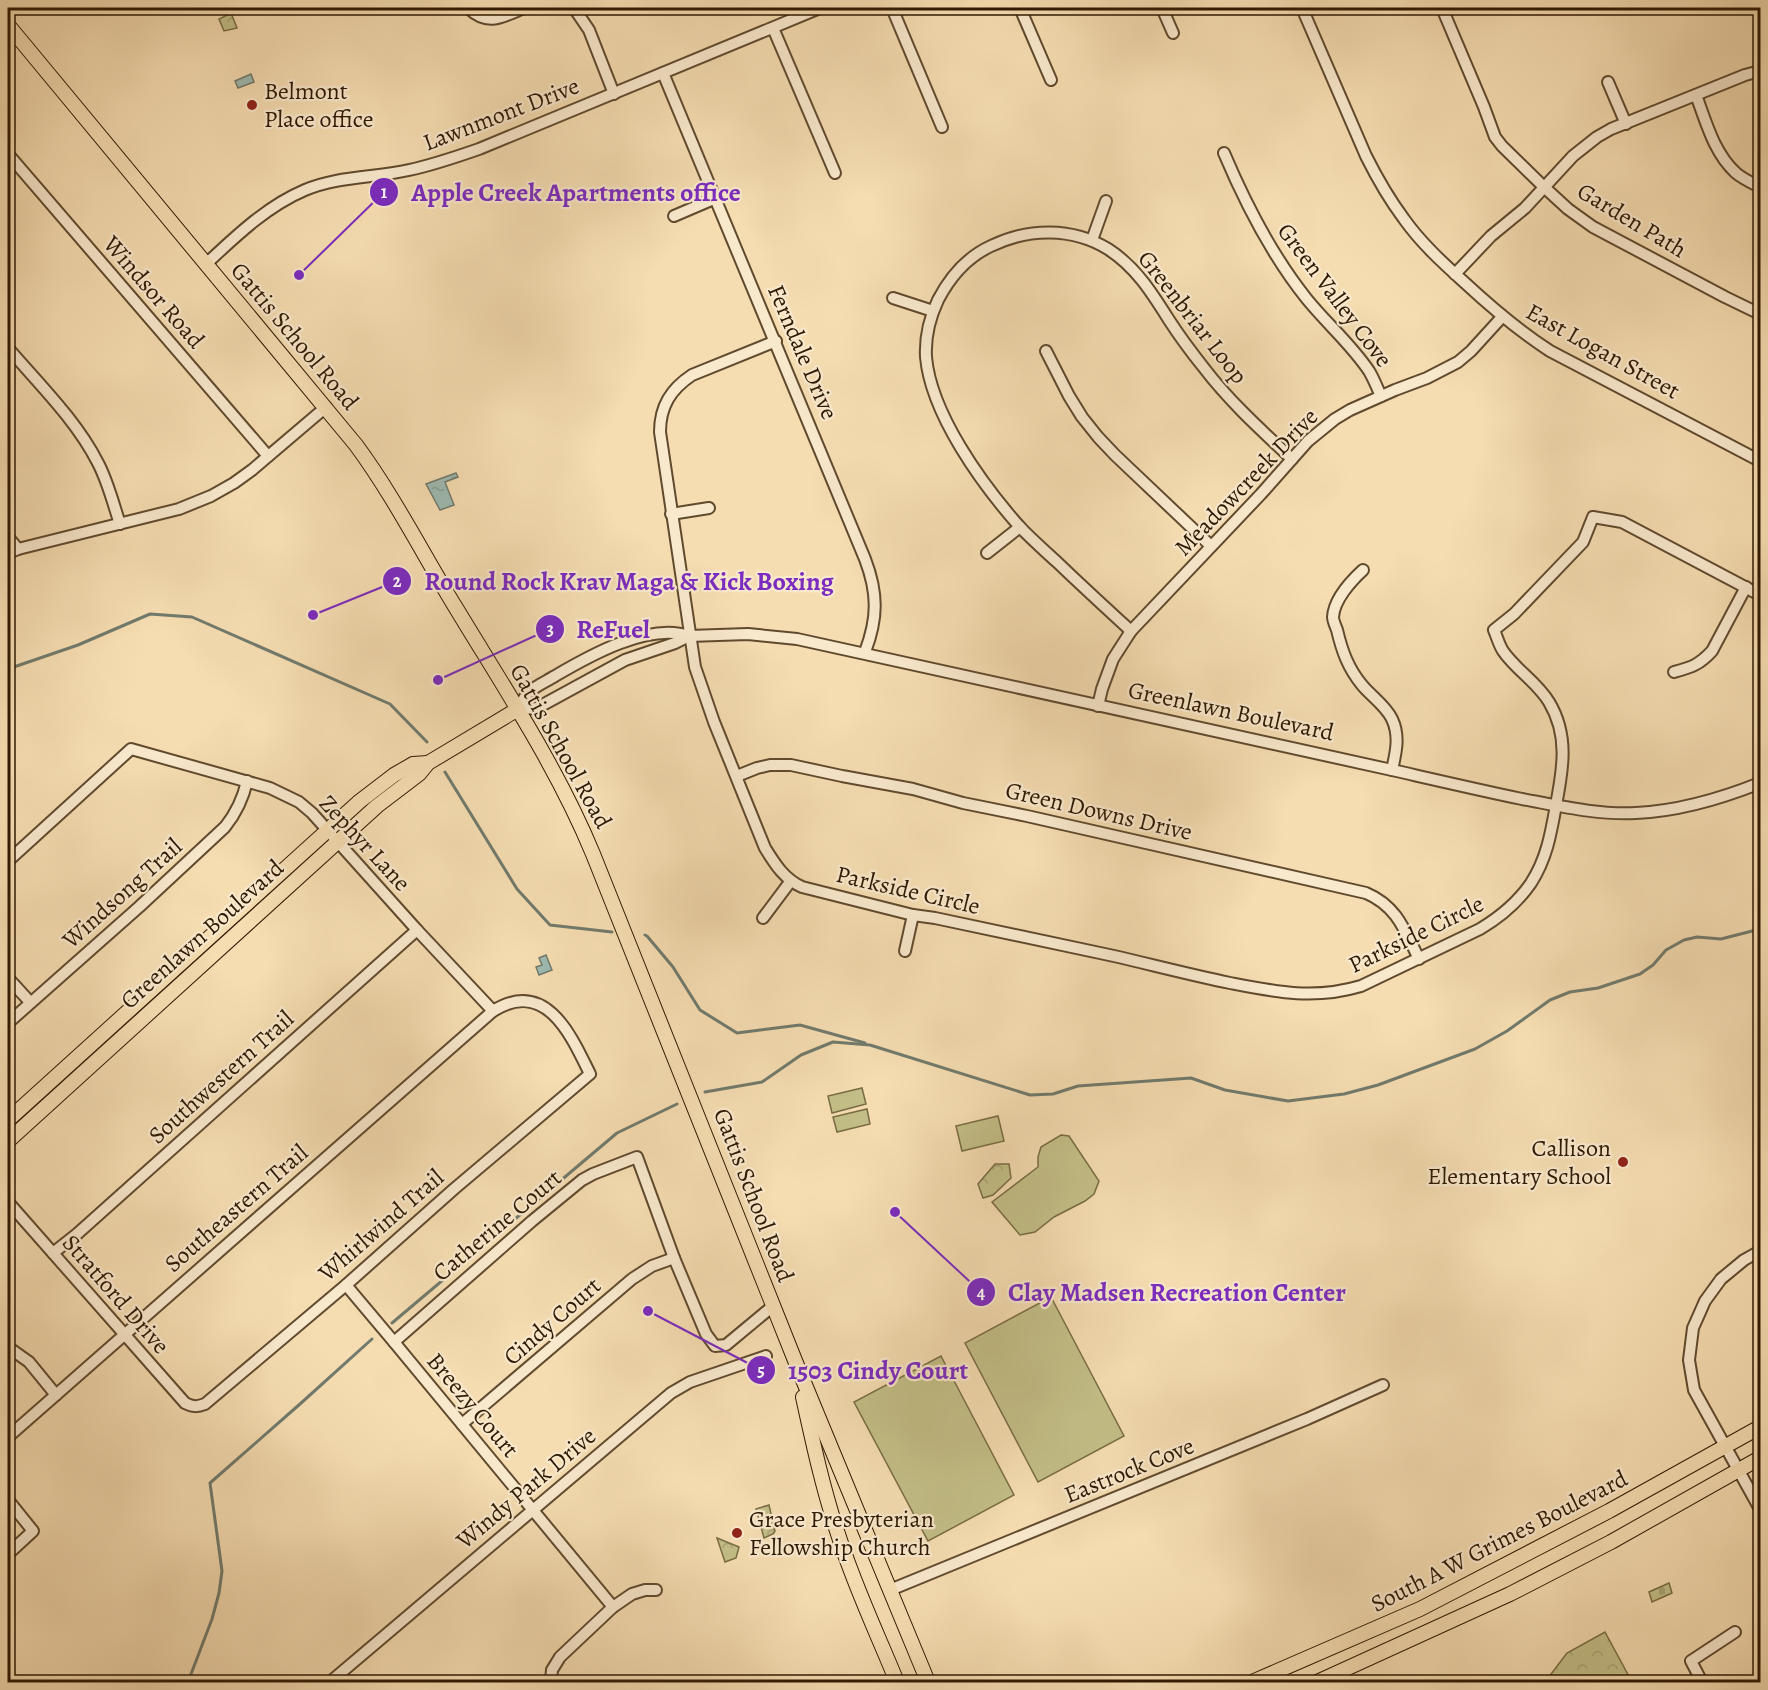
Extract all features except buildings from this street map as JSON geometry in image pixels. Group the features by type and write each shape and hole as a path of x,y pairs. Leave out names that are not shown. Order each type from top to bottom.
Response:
{"main road":[{"name":"Gattis School Road","path":"8,25 356,445 379,478 552,766 580,823 796,1363 928,1683"},
{"name":"Greenlawn Boulevard","path":"8,1141 377,806 419,774 428,763 518,709"},
{"name":"Greenlawn Boulevard","path":"8,1120 360,801 394,775 413,764 428,763"},
{"name":"Gattis School Road","path":"796,1363 822,1483 838,1535 861,1601 897,1683"},
{"name":"South A W Grimes Boulevard","path":"1252,1683 1414,1612 1609,1511 1761,1427"},
{"name":"South A W Grimes Boulevard","path":"1317,1683 1510,1594 1611,1542 1761,1458"}],"street":[{"path":"468,8 476,15 490,20 524,8"},
{"path":"574,8 589,30 614,94"},
{"name":"Lawnmont Drive","path":"206,264 277,204 306,189 338,180 408,171 448,160 820,8"},
{"path":"892,8 942,127"},
{"path":"1020,8 1051,80"},
{"path":"1162,8 1173,33"},
{"name":"East Logan Street","path":"1302,8 1377,179 1406,221 1434,254 1502,317 1550,351 1761,461"},
{"name":"Garden Path","path":"1442,8 1485,107 1495,136 1502,146 1544,187 1568,209 1593,227 1761,314"},
{"path":"773,27 835,173"},
{"path":"1455,274 1485,242 1525,208 1585,146 1604,133 1745,75 1761,71"},
{"name":"Ferndale Drive","path":"663,73 871,574 876,605 871,637 865,652"},
{"path":"1608,82 1626,124"},
{"path":"1696,95 1714,142 1725,161 1741,177 1761,188"},
{"name":"Green Valley Cove","path":"1224,153 1258,226 1280,262 1305,297 1350,346 1369,372 1381,396"},
{"name":"Windsor Road","path":"8,154 268,456"},
{"path":"674,216 716,198"},
{"path":"1092,240 1106,201"},
{"name":"Greenbriar Loop","path":"1131,631 1020,527 979,474 946,420 929,375 926,351 933,311 961,267 996,243 1019,236 1051,232 1092,240 1108,249 1144,281 1205,370 1244,414 1292,459"},
{"path":"893,298 933,311"},
{"name":"Meadowcreek Drive","path":"1098,706 1110,666 1121,644 1131,631 1172,590 1308,441 1350,410 1443,371 1458,362 1502,317"},
{"path":"763,918 790,882 765,848 699,681 689,636 660,420 666,401 678,385 692,375 776,341"},
{"path":"8,348 72,423 91,450 106,479 120,524"},
{"path":"1046,351 1069,396 1082,417 1098,436 1211,546"},
{"path":"8,537 13,551 179,509 211,496 234,483 326,407"},
{"path":"671,514 710,508"},
{"name":"Parkside Circle","path":"790,882 913,915 1281,993 1345,991 1368,984 1495,920 1520,897 1543,861 1561,785 1564,756 1560,732 1549,701 1502,651 1494,630 1515,614 1583,542 1593,517 1622,522 1746,588"},
{"path":"987,553 1020,527"},
{"path":"1363,570 1345,589 1333,617 1342,653 1351,670 1393,720 1398,746 1392,770"},
{"path":"1674,672 1694,667 1712,651 1746,588 1761,595"},
{"name":"Greenlawn Boulevard","path":"518,709 528,693 598,652 655,634 773,635 865,652 1098,706 1556,806 1604,813 1659,811 1707,802 1761,783"},
{"name":"Greenlawn Boulevard","path":"518,709 537,708 625,660 689,636"},
{"name":"Zephyr Lane","path":"8,861 130,749 270,788 299,802 328,829 417,930 493,1011"},
{"name":"Green Downs Drive","path":"737,776 770,765 791,765 913,789 963,803 1366,893 1389,907 1398,916 1419,959"},
{"name":"Windsong Trail","path":"8,1023 225,827 241,802 247,781"},
{"path":"905,951 913,915"},
{"name":"Southwestern Trail","path":"52,1253 86,1226 417,930"},
{"path":"8,978 30,1002"},
{"name":"Whirlwind Trail","path":"198,1407 205,1404 346,1286 454,1189 590,1074 566,1028 549,1010 541,1005 523,1001 502,1005 493,1011"},
{"name":"Southeastern Trail","path":"8,1437 493,1011"},
{"name":"Catherine Court","path":"394,1341 582,1180 637,1157 674,1258"},
{"name":"Stratford Drive","path":"8,1202 185,1403 198,1407"},
{"path":"1761,1251 1744,1260 1721,1279 1705,1301 1693,1328 1689,1360 1694,1390 1761,1509"},
{"path":"674,1258 706,1334 715,1346 726,1344 773,1306"},
{"name":"Cindy Court","path":"462,1424 632,1279 652,1266 674,1258"},
{"name":"Breezy Court","path":"346,1286 613,1607"},
{"path":"8,1347 29,1362 56,1395"},
{"name":"Windy Park Drive","path":"330,1683 671,1393 690,1382 766,1356"},
{"name":"Eastrock Cove","path":"890,1590 1289,1427 1383,1385"},
{"path":"8,1500 33,1532 8,1554"},
{"path":"551,1680 552,1670 560,1657 613,1607 632,1594 645,1590 656,1590"},
{"path":"1702,1683 1691,1661 1734,1632"}],"green space":[{"path":"231,13 237,28 224,31 219,19"},
{"path":"862,1088 866,1104 832,1113 828,1096"},
{"path":"867,1109 870,1124 837,1132 833,1117"},
{"path":"998,1116 1004,1141 962,1151 956,1126"},
{"path":"1061,1135 1069,1136 1099,1181 1094,1194 1054,1217 1035,1232 1020,1235 992,1202 1038,1167 1041,1147"},
{"path":"995,1164 1009,1164 1011,1178 993,1195 983,1198 978,1184"},
{"path":"1051,1297 1124,1436 1038,1482 965,1343"},
{"path":"941,1356 1014,1495 928,1541 854,1402"},
{"path":"769,1505 775,1531 764,1538 756,1509"},
{"path":"717,1538 739,1547 736,1558 725,1562"},
{"path":"1669,1583 1672,1593 1652,1602 1649,1592"},
{"path":"1605,1632 1632,1682 1545,1682 1567,1653"}],"water":[{"path":"251,74 254,82 238,88 235,81"},
{"path":"456,473 458,477 445,482 454,505 440,510 426,484"},
{"path":"546,955 552,970 539,975 536,967 542,965 539,958"}],"waterway":[{"path":"8,669 78,645 150,614 192,617 390,704 427,742"},
{"path":"445,772 517,889 550,925 612,932"},
{"path":"705,1092 762,1082 801,1055 833,1042 870,1045 1030,1095 1053,1094 1078,1086 1191,1078 1225,1090 1288,1101 1344,1094 1378,1085 1475,1049 1507,1031 1550,1000 1570,992 1598,988 1640,974 1653,965 1666,950 1684,940 1697,937 1721,939 1760,929"},
{"path":"645,935 673,967 700,1010 737,1033 800,1025 865,1043"},
{"path":"392,1323 617,1133 677,1104"},
{"path":"188,1682 212,1619 222,1571 210,1483 372,1339"}],"place":[{"name":"Belmont Place office","path":"252,105"},
{"name":"Apple Creek Apartments office","path":"299,275"},
{"name":"Round Rock Krav Maga & Kick Boxing","path":"313,615"},
{"name":"ReFuel","path":"438,680"},
{"name":"Callison Elementary School","path":"1623,1162"},
{"name":"Clay Madsen Recreation Center","path":"895,1212"},
{"name":"1503 Cindy Court","path":"648,1311"},
{"name":"Grace Presbyterian Fellowship Church","path":"737,1533"}]}
